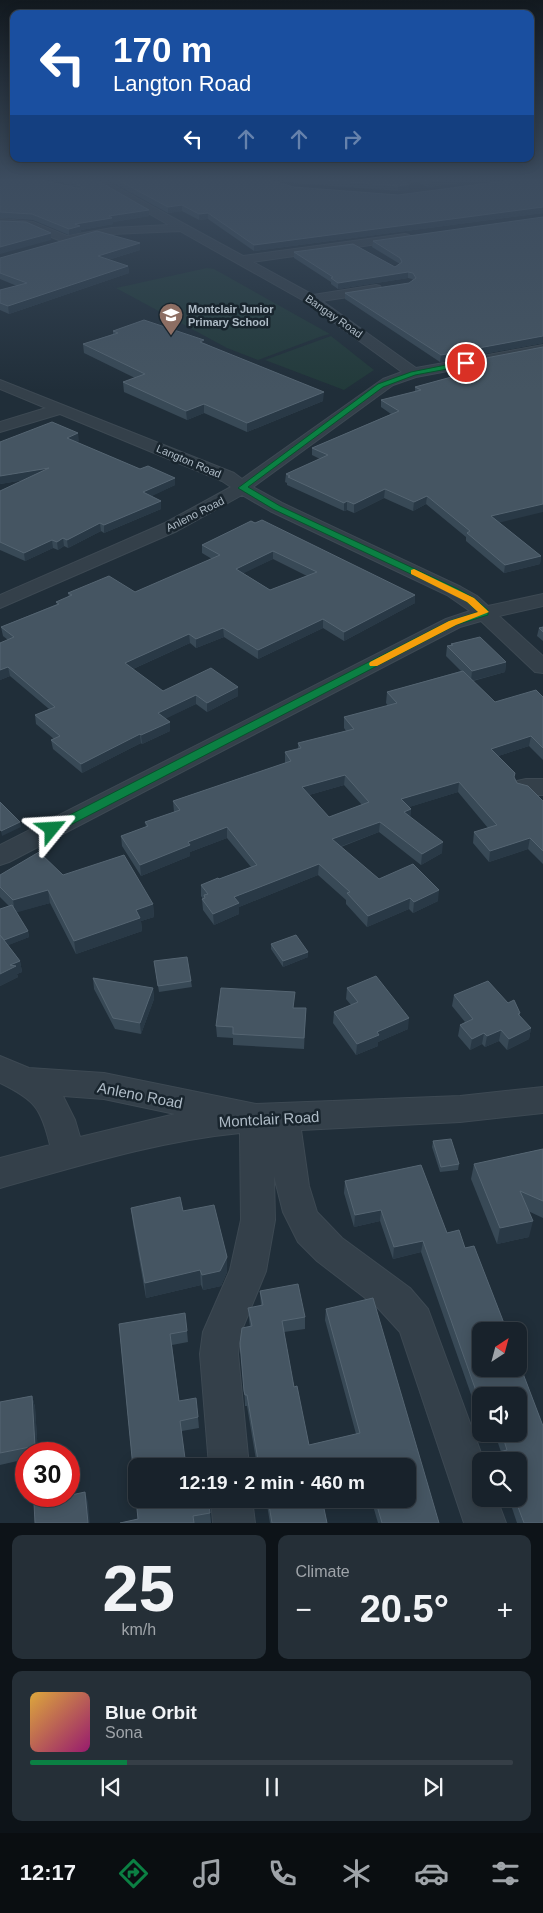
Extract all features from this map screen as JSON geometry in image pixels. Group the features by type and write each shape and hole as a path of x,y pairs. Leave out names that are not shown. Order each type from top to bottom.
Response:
{"street":[{"name":"Bangay Road","path":"222,249 311,299 413,373"},
{"path":"242,260 320,249"},
{"path":"364,249 371,254"},
{"path":"311,299 388,287"},
{"name":"Anleno Road","path":"0,602 210,508 242,488 380,386 413,373 543,350"},
{"name":"Langton Road","path":"0,384 228,477 242,488 276,508 454,591 470,600 543,667"},
{"path":"0,427 59,409"},
{"path":"0,856 453,623 484,612 543,600"},
{"name":"Anleno Road","path":"12,1075 104,1086 270,1118"},
{"name":"Anleno Road","path":"12,1075 40,1091 49,1100 69,1155"},
{"name":"Montclair Road","path":"0,1173 154,1132 202,1123 460,1109 543,1100"},
{"path":"228,1458 219,1354 222,1332 248,1271 256,1228 270,1118"},
{"path":"270,1118 291,1174 305,1222 316,1237 342,1260 395,1298 407,1310 415,1322 485,1523"},
{"path":"233,1508 234,1523"}],"green space":[{"path":"207,268 214,269 330,334 258,360 227,348 116,288"},
{"path":"331,336 374,370 344,390 265,360"}],"building":[{"path":"32,249 120,249 98,256 128,266 8,306 0,303 0,290 27,283 0,273 0,258"},
{"path":"316,249 362,249 395,267 402,262 400,258 386,249 543,249 543,336 441,355 345,293 409,283 416,278 413,273 408,272 338,283 331,278 333,277 294,252"},
{"path":"144,320 204,340 200,342 324,392 247,423 204,404 186,411 123,382 145,374 83,344 118,333 113,331"},
{"path":"543,347 543,504 491,516 541,556 505,565 467,533 470,531 427,496 414,502 385,489 354,504 347,501 344,503 288,477 290,476 286,474 328,455 312,448 399,411 381,400 421,390 415,387 466,373 455,364"},
{"path":"52,422 78,433 67,438 140,469 148,466 175,478 143,492 161,501 104,525 100,523 67,540 63,538 57,542 52,540 24,553 0,542 0,491 49,468 0,476 0,442"},
{"path":"262,520 415,595 344,632 323,619 258,650 223,628 196,639 189,634 125,663 163,691 211,668 238,687 207,703 196,695 158,713 170,722 140,734 81,764 51,740 60,736 35,715 55,707 8,667 0,670 0,643 14,637 1,627 59,604 56,602 72,595 68,593 109,576 135,592 220,555 202,545 251,521 255,523","holes":["273,551 317,572 270,590 236,569"]},
{"path":"480,637 506,662 472,671 447,646"},
{"path":"463,671 495,702 536,690 543,697 543,748 531,736 491,749 515,773 514,777 517,783 528,786 543,801 543,851 530,838 490,851 474,832 497,825 459,782 401,799 411,809 404,812 443,842 422,854 380,822 332,839 379,879 413,864 439,890 414,902 410,898 368,916 347,893 350,892 319,864 234,897 239,903 213,914 202,899 205,898 204,895 208,894 201,885 257,865 227,827 188,842 190,845 140,865 121,836 148,826 145,822 180,810 173,801 291,761 285,752 301,748 298,743 354,729 344,717 397,703 387,692","holes":["345,775 369,802 329,817 302,787"]},
{"path":"0,802 20,822 1,831 0,829"},
{"path":"39,852 63,875 124,855 153,904 136,910 140,918 74,941 48,890 13,900 0,887 0,875"},
{"path":"12,905 28,931 4,940 0,935 0,909"},
{"path":"0,935 20,961 10,965 16,966 0,974"},
{"path":"296,935 308,952 283,961 271,944"},
{"path":"187,957 191,981 158,986 154,961"},
{"path":"376,976 409,1018 377,1032 379,1035 357,1044 334,1012 358,1002 347,988"},
{"path":"93,978 153,988 140,1023 113,1018"},
{"path":"488,981 508,1003 514,1000 520,1013 518,1014 531,1028 509,1039 501,1030 487,1036 484,1033 472,1039 460,1025 473,1019 454,995"},
{"path":"221,988 295,992 293,1008 306,1008 304,1038 233,1034 233,1027 216,1026"},
{"path":"451,1139 459,1164 441,1167 433,1141"},
{"path":"543,1149 543,1201 520,1191 533,1221 500,1228 474,1164"},
{"path":"421,1165 447,1233 459,1230 465,1248 474,1246 504,1322 472,1322 472,1378 525,1378 543,1426 543,1523 524,1523 518,1507 527,1507 527,1452 499,1452 507,1450 504,1442 527,1442 527,1387 475,1387 423,1241 394,1247 381,1210 355,1215 345,1181"},
{"path":"180,1197 183,1211 214,1205 227,1257 220,1271 202,1275 200,1270 145,1283 131,1208"},
{"path":"298,1284 305,1317 282,1321 294,1387 297,1386 309,1445 360,1433 326,1309 373,1298 439,1523 382,1523 378,1508 416,1508 416,1458 258,1458 247,1395 245,1395 244,1391 240,1343 242,1328 252,1326 248,1308 263,1305 260,1291"},
{"path":"185,1313 187,1331 170,1334 179,1401 196,1398 198,1417 180,1421 185,1458 132,1458 119,1324"},
{"path":"32,1396 35,1442 15,1442 15,1450 0,1453 0,1402"},
{"path":"85,1492 88,1523 35,1523 34,1507 80,1507 80,1493"},
{"path":"137,1508 210,1508 210,1513 193,1516 194,1523 120,1523 138,1519"},
{"path":"270,1508 324,1508 327,1523 272,1523"}],"slow traffic":[{"path":"374,664 453,623 484,612 470,600 414,572"}],"place":[{"name":"Montclair Junior Primary School","path":"171,336"}],"route":[{"path":"52,829 453,623 484,612 470,600 454,591 276,508 242,488 380,386 413,373 466,363"}]}
